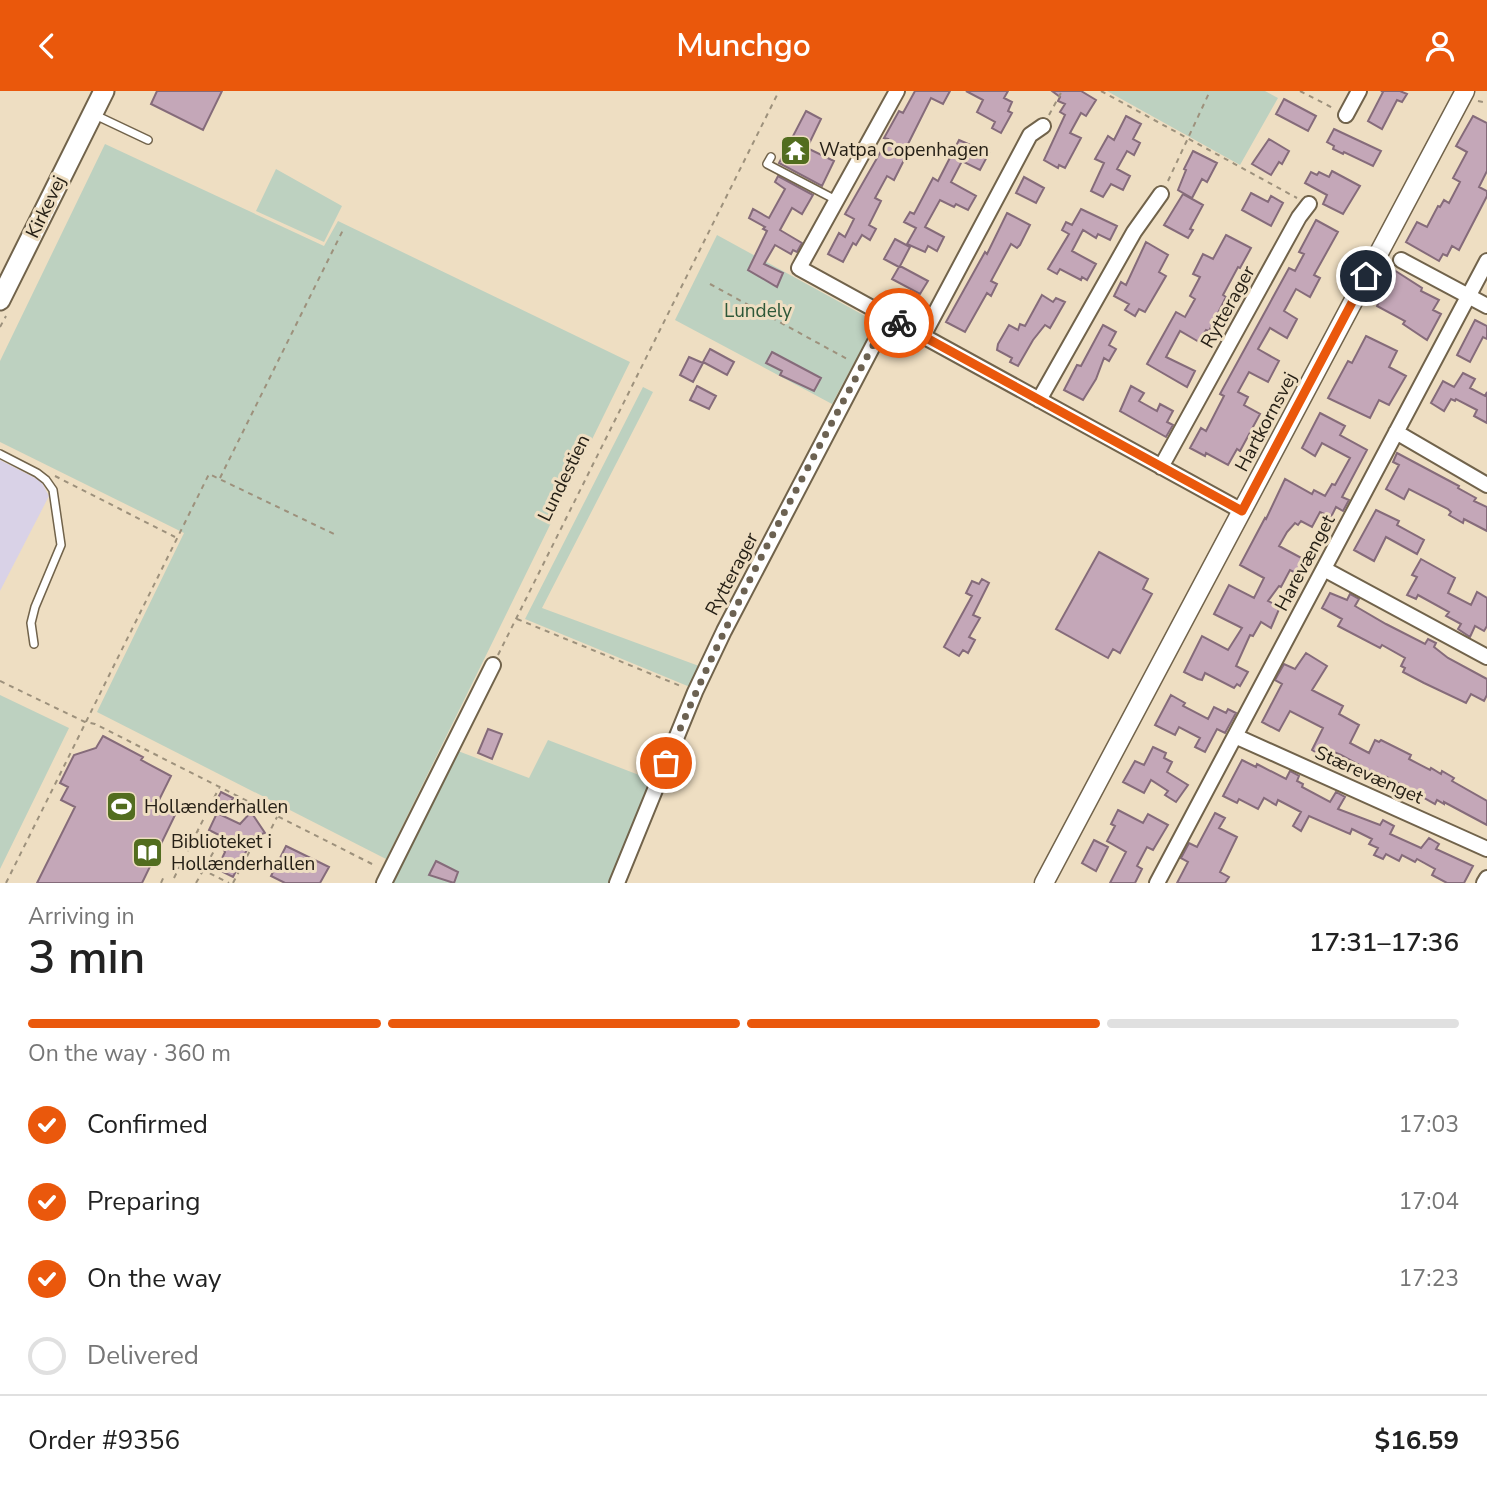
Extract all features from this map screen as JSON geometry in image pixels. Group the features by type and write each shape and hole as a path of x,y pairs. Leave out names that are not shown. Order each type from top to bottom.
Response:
{"main road":[{"name":"Kirkevej","path":"0,300 104,91"}],"street":[{"path":"897,91 799,268 1242,511"},
{"path":"1346,115 1359,91"},
{"name":"Hartkornsvej","path":"1044,883 1465,91"},
{"path":"923,336 1030,135 1044,126"},
{"path":"1039,400 1134,232 1161,194"},
{"name":"Rytterager","path":"1161,467 1299,217 1309,204"},
{"path":"1401,260 1487,306"},
{"name":"Harevænget","path":"1157,883 1487,261"},
{"name":"Rytterager","path":"617,883 695,692 724,631 888,317"},
{"path":"1396,432 1487,485"},
{"path":"1324,569 1487,657"},
{"path":"387,878 494,665"},
{"name":"Stærevænget","path":"1235,736 1487,849"},
{"path":"1484,883 1487,878"}],"lane":[{"path":"92,114 148,140"},
{"path":"771,157 768,164 837,201"},
{"path":"0,454 37,473 53,490 61,545 35,607 31,623 34,644"}],"path":[{"name":"Lundestien","path":"494,665 779,91"},
{"path":"1044,126 1062,91"},
{"path":"1101,91 1309,204"},
{"path":"1161,194 1210,91"},
{"path":"1300,91 1346,115"},
{"path":"220,479 343,230"},
{"path":"710,284 862,367"},
{"path":"37,473 42,469 176,537"},
{"path":"6,883 209,474 334,534"},
{"path":"516,619 695,692"},
{"path":"0,681 85,722 95,724 220,786 387,878"},
{"path":"174,878 220,786"},
{"path":"233,883 254,843 261,837 267,837 278,816"},
{"path":"197,831 212,841 214,851 197,883"},
{"path":"183,860 229,883"},
{"path":"161,883 165,874"}],"shaded area":[{"path":"0,460 41,481 49,496 0,591"}],"green space":[{"path":"1107,91 1265,91 1278,98 1240,165"},
{"path":"105,144 324,246 338,221 630,362 386,859 97,712 184,533 0,442 0,361"},
{"path":"276,169 342,206 324,242 256,211"},
{"name":"Lundely","path":"717,235 876,322 832,404 675,320"},
{"path":"643,387 653,392 542,608 699,666 690,687 525,619"},
{"path":"0,695 69,728 0,869"},
{"path":"548,740 652,780 610,883 390,883 458,751 529,778"}],"building":[{"path":"157,91 222,91 203,130 151,104"},
{"path":"915,91 950,91 943,104 931,98 902,156 905,158 894,180 887,176 875,198 881,201 869,225 876,229 870,240 862,235 856,245 853,243 843,262 828,254 839,233 845,237 854,219 845,214 888,139 884,138 899,111 903,113"},
{"path":"966,91 1008,91 1004,98 1012,102 1008,111 1012,113 1001,133 992,128 995,122 977,112 983,100"},
{"path":"1052,91 1081,91 1096,100 1086,116 1081,113 1070,133 1081,138 1065,168 1059,165 1058,168 1044,160 1065,115 1060,112 1065,104 1058,101 1060,97"},
{"path":"1381,91 1400,91 1407,94 1402,102 1397,100 1382,129 1368,121 1383,92"},
{"path":"1284,99 1316,116 1308,131 1276,114"},
{"name":"Watpa Copenhagen","path":"806,111 821,119 807,148 834,161 822,186 779,163"},
{"path":"1126,116 1141,124 1133,139 1140,143 1134,155 1127,151 1117,169 1130,176 1123,190 1111,184 1103,197 1091,191 1104,163 1095,159 1108,136 1114,140"},
{"path":"1473,116 1487,123 1487,171 1479,187 1487,191 1487,196 1459,250 1452,246 1447,256 1443,254 1439,261 1406,242 1417,222 1427,227 1438,206 1440,207 1444,200 1449,203 1460,182 1453,178 1467,152 1456,146"},
{"path":"1334,129 1381,151 1373,166 1333,149 1334,146 1327,142"},
{"path":"1269,139 1289,151 1282,164 1279,162 1271,175 1252,164"},
{"path":"959,140 989,153 980,170 962,161 951,182 976,196 968,210 940,200 925,227 944,237 937,251 928,246 925,252 907,244 916,228 904,222 910,212 914,214 933,178 938,181"},
{"path":"1193,151 1217,163 1207,182 1202,179 1192,198 1178,190"},
{"path":"1332,171 1360,186 1343,214 1323,204 1327,195 1305,183 1311,172 1317,175 1319,172 1329,177"},
{"path":"778,176 813,195 802,214 792,208 780,230 802,243 797,252 793,250 791,254 775,245 764,264 783,273 777,287 748,270 767,231 749,218 753,209 769,218 785,189 775,182"},
{"path":"1024,177 1044,188 1036,203 1016,193"},
{"path":"1251,193 1268,202 1271,196 1283,203 1271,226 1242,210"},
{"path":"1183,194 1203,205 1188,238 1164,225"},
{"path":"1081,209 1117,226 1110,240 1098,234 1096,238 1083,230 1072,251 1096,264 1087,280 1082,277 1081,280 1060,269 1057,274 1048,269 1069,234 1062,230 1066,222 1072,225"},
{"path":"1007,213 1030,225 1017,248 1011,244 991,281 997,284 991,296 987,293 965,332 946,322 985,252 987,254"},
{"path":"1316,220 1338,232 1314,275 1320,278 1310,297 1296,289 1284,311 1297,319 1287,338 1270,328 1258,349 1279,361 1268,382 1249,372 1238,392 1248,397 1244,405 1260,414 1240,451 1237,449 1228,465 1206,453 1205,456 1190,448 1201,428 1206,431 1224,396 1220,394 1289,268 1295,271 1304,254 1299,252"},
{"path":"1226,235 1251,248 1223,295 1226,297 1209,331 1206,330 1199,342 1180,331 1166,357 1195,371 1187,387 1147,364 1176,312 1185,317 1195,299 1190,296 1200,277 1193,274 1203,254 1213,259"},
{"path":"895,239 910,247 900,266 928,281 920,294 892,279 899,267 884,259"},
{"path":"1146,242 1168,255 1159,272 1166,276 1145,312 1139,309 1135,316 1125,310 1129,304 1114,296 1121,282 1126,285"},
{"path":"1394,270 1422,288 1421,291 1439,300 1433,310 1441,314 1427,340 1403,324 1405,321 1377,306"},
{"path":"1042,295 1053,302 1056,298 1065,302 1050,328 1045,325 1033,340 1018,366 1010,362 1012,358 997,350 998,344 1009,325 1018,330 1020,324 1025,326"},
{"path":"1475,320 1487,326 1487,339 1483,337 1470,362 1457,355"},
{"path":"1103,325 1116,332 1109,345 1116,349 1109,361 1104,358 1096,379 1083,400 1064,390 1077,365 1081,366"},
{"path":"1366,336 1397,351 1389,367 1406,376 1389,405 1379,400 1370,418 1328,398 1348,361 1352,363"},
{"path":"710,349 734,362 727,375 703,362"},
{"path":"772,352 821,378 814,391 780,375 782,371 766,363"},
{"path":"689,357 703,363 693,382 680,375"},
{"path":"1463,373 1475,379 1470,388 1485,396 1487,392 1487,423 1474,416 1477,410 1456,399 1451,399 1444,411 1431,403 1443,381 1454,387"},
{"path":"697,386 716,396 709,409 690,400"},
{"path":"1131,386 1144,393 1139,401 1157,411 1160,404 1173,411 1167,422 1173,425 1166,437 1120,411"},
{"path":"1320,413 1345,426 1340,435 1367,450 1342,497 1349,500 1343,511 1336,507 1331,517 1320,512 1312,527 1301,521 1298,525 1295,523 1287,532 1279,546 1307,561 1300,575 1290,570 1281,587 1279,586 1268,601 1280,607 1271,628 1261,622 1253,636 1250,635 1236,666 1248,672 1240,686 1237,684 1234,688 1205,673 1202,680 1198,679 1184,672 1202,636 1228,650 1242,628 1214,614 1229,585 1254,598 1264,578 1240,565 1285,479 1312,494 1314,490 1325,496 1332,484 1335,485 1350,458 1322,443 1315,456 1302,448"},
{"path":"1397,453 1459,486 1458,488 1476,498 1474,501 1487,507 1487,531 1464,519 1463,523 1449,515 1451,512 1448,509 1409,489 1404,499 1386,489 1399,465 1393,462"},
{"path":"1376,510 1399,521 1397,525 1424,540 1417,554 1386,537 1374,561 1354,550"},
{"path":"1099,552 1148,579 1143,589 1152,594 1120,653 1113,649 1108,658 1056,629"},
{"path":"1421,559 1455,578 1448,593 1471,605 1477,592 1487,598 1487,626 1484,631 1475,626 1470,637 1458,629 1461,624 1446,616 1449,612 1418,595 1416,599 1407,595 1417,577 1412,575"},
{"path":"982,579 989,583 973,615 980,618 969,637 975,640 968,653 963,650 959,656 944,647 972,596 966,593 972,581 979,584"},
{"path":"1330,593 1347,600 1350,594 1359,599 1355,606 1386,624 1425,644 1428,639 1436,643 1434,647 1448,658 1487,679 1487,695 1484,701 1471,694 1466,703 1403,672 1405,668 1401,666 1405,658 1338,626 1342,619 1322,608"},
{"path":"1306,653 1327,666 1312,690 1343,706 1339,714 1359,725 1350,743 1369,753 1375,740 1381,740 1411,755 1409,759 1430,770 1431,768 1441,774 1442,771 1454,778 1452,781 1487,801 1487,825 1444,802 1437,800 1435,804 1387,777 1382,785 1358,772 1361,766 1327,749 1323,757 1312,750 1323,728 1290,711 1279,731 1262,722 1282,684 1275,680 1284,664 1295,669"},
{"path":"1171,695 1185,703 1183,706 1208,719 1214,707 1226,713 1228,709 1236,713 1225,733 1217,729 1205,752 1195,747 1200,738 1179,727 1175,735 1155,725"},
{"path":"488,729 502,734 492,759 478,753"},
{"name":"Hollænderhallen","path":"103,736 143,757 141,760 171,776 158,802 177,811 142,883 37,883 75,807 61,800 68,787 60,783 74,755 96,748"},
{"path":"1153,747 1166,753 1164,758 1172,762 1167,772 1188,785 1176,802 1165,795 1168,791 1151,780 1144,793 1123,782 1135,761 1144,765"},
{"path":"1242,760 1256,767 1257,764 1286,779 1290,771 1299,776 1297,781 1303,784 1302,787 1330,802 1336,792 1345,797 1338,809 1380,825 1383,820 1394,826 1390,834 1421,848 1429,838 1439,844 1436,849 1473,866 1464,883 1447,883 1432,875 1435,869 1417,859 1415,862 1402,855 1399,861 1386,854 1383,859 1374,855 1378,848 1369,844 1372,839 1352,829 1350,834 1309,816 1301,831 1293,826 1301,812 1278,800 1276,805 1264,798 1258,809 1239,799 1237,803 1223,796"},
{"path":"221,792 233,798 224,815 212,809"},
{"path":"1118,810 1143,823 1148,814 1168,825 1153,850 1147,847 1137,866 1142,869 1135,883 1110,883 1126,852 1107,841 1115,826 1111,824"},
{"path":"251,812 265,833 254,836 233,877 217,869 225,852 221,845 227,839 209,830 217,813 240,824"},
{"path":"1215,813 1225,818 1219,828 1237,837 1220,872 1229,877 1225,883 1177,883 1188,862 1181,858 1189,843 1197,847"},
{"path":"1094,840 1108,847 1096,871 1082,863"},
{"path":"286,846 329,867 320,883 285,883 271,876"},
{"path":"436,861 458,872 454,883 429,875"}],"way so far":[{"path":"666,763 724,631 888,317 899,323"}],"place":[{"name":"Watpa Copenhagen","path":"796,150"},
{"name":"Hollænderhallen","path":"121,807"},
{"name":"Biblioteket i Hollænderhallen","path":"148,853"}],"route":[{"path":"899,323 1242,511 1366,276"}]}
